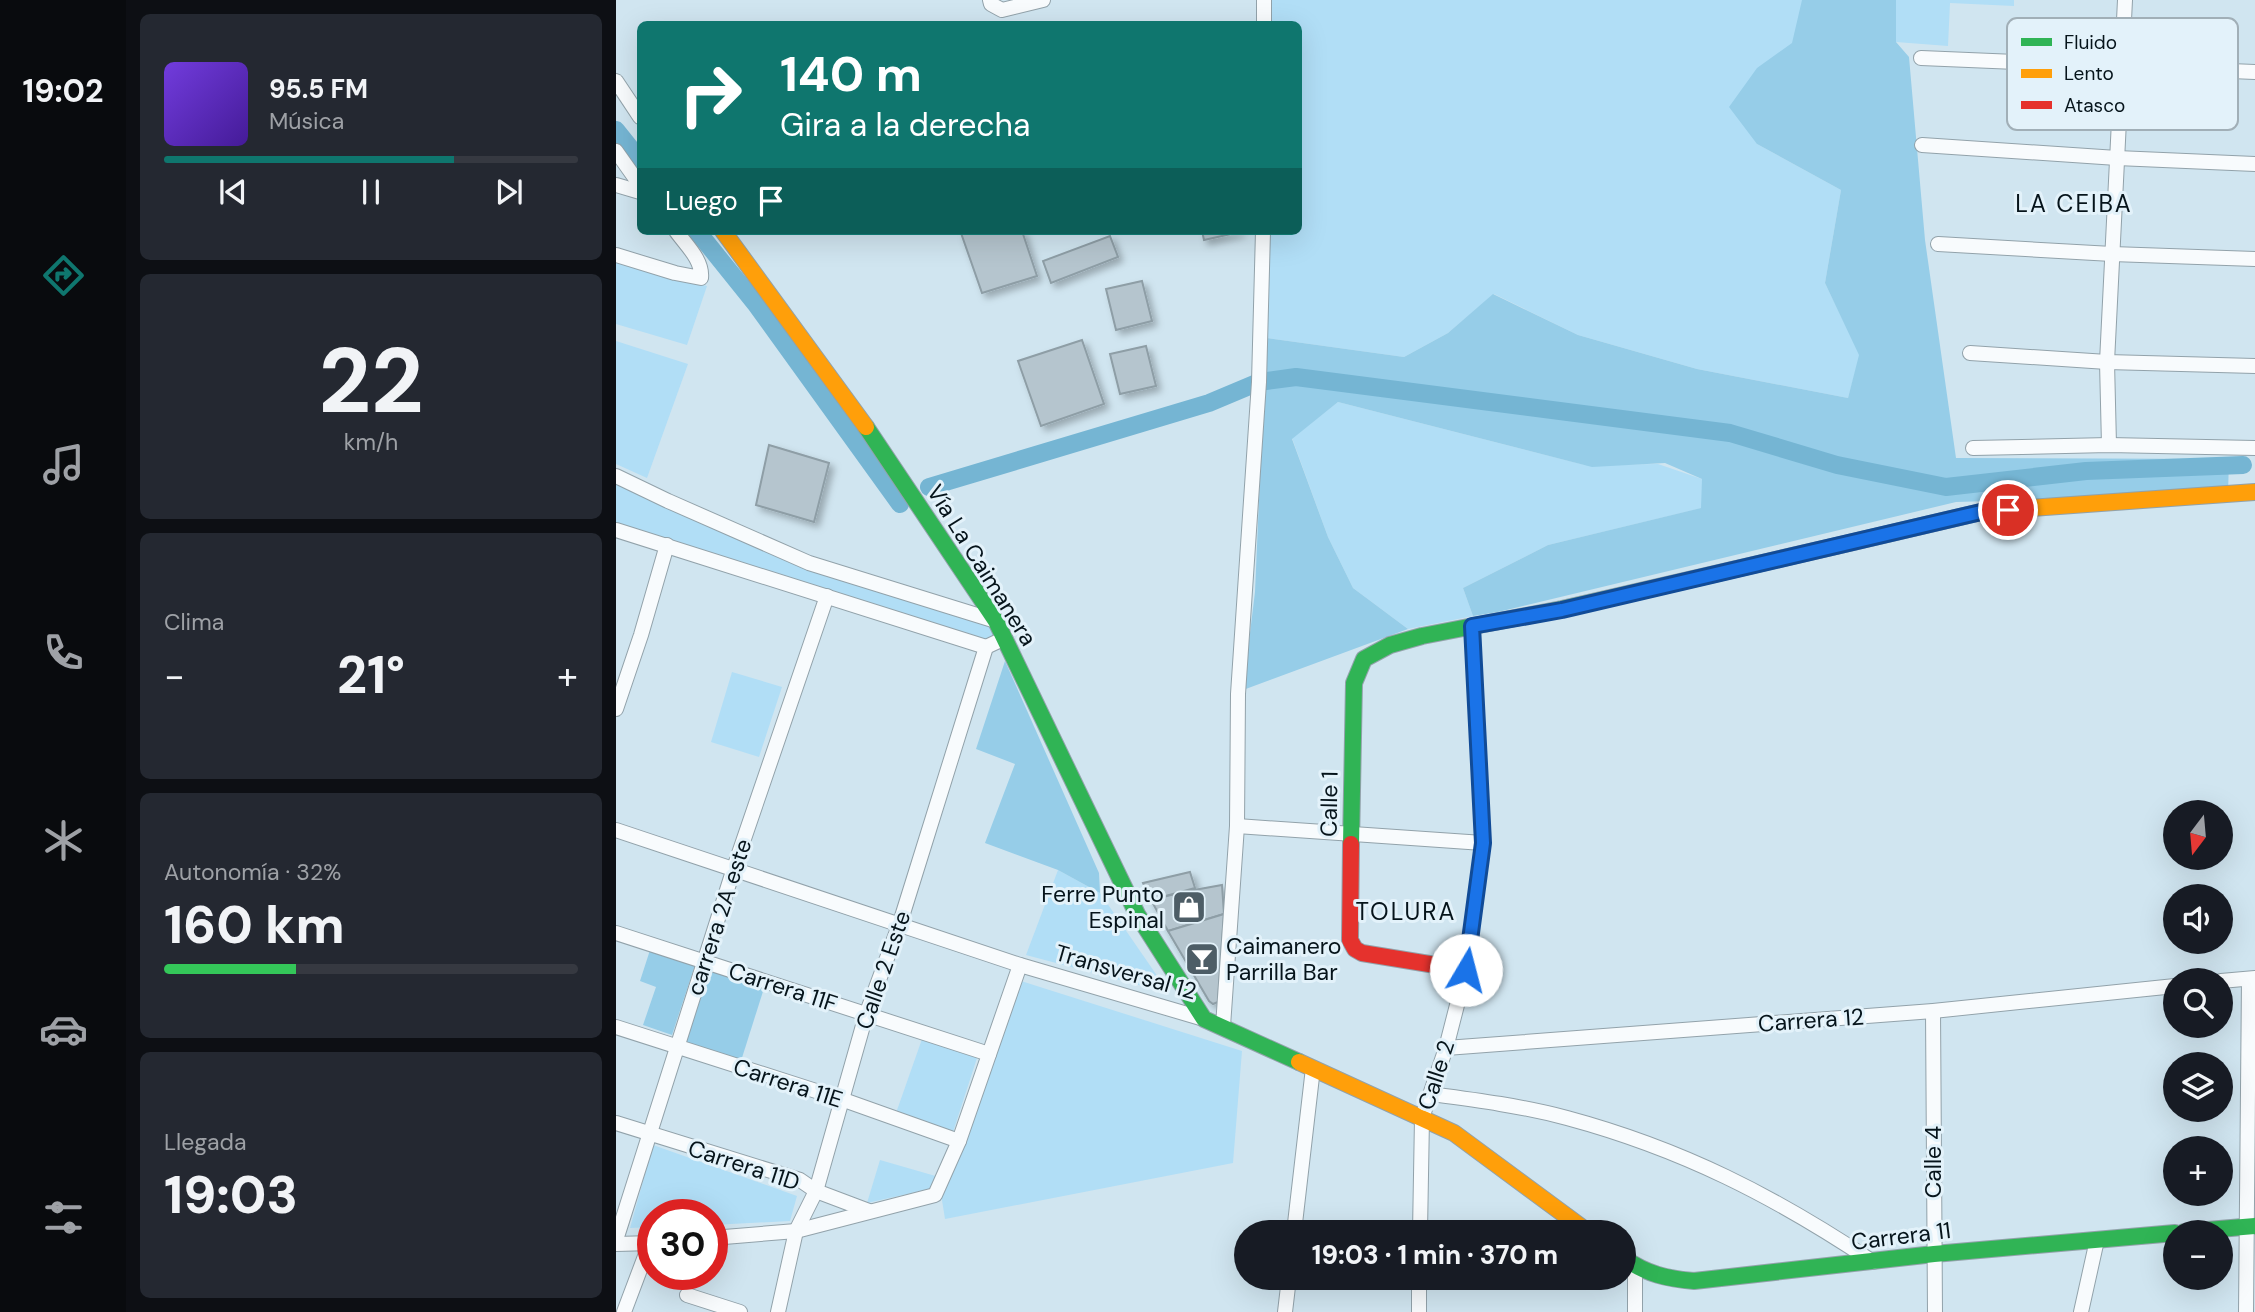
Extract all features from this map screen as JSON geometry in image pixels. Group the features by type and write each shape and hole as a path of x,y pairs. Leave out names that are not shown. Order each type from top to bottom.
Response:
{"street":[{"path":"990,0 991,4 1002,10 1044,0"},
{"path":"1264,0 1264,21"},
{"path":"2124,18 2125,0"},
{"path":"1921,58 2007,61"},
{"path":"616,81 637,112"},
{"path":"2109,445 2108,362 2119,130"},
{"path":"1922,145 2255,164"},
{"path":"616,150 637,181"},
{"path":"616,185 637,191"},
{"path":"616,255 701,278 699,261 679,235"},
{"name":"Vía La Caimanera","path":"726,235 848,400 996,621 1137,914 1204,1019"},
{"path":"1223,1026 1237,826 1238,694 1259,382 1263,235"},
{"path":"1938,244 2255,259"},
{"path":"1970,353 2108,362 2255,366"},
{"path":"1973,448 2109,445 2255,448"},
{"path":"616,476 809,563 996,621"},
{"path":"1472,626 1562,610 1981,512 2255,492"},
{"path":"616,530 986,647 1004,638"},
{"path":"616,709 667,545"},
{"name":"carrera 2A este","path":"616,1242 734,868 827,596"},
{"name":"Calle 1","path":"1466,970 1362,953 1355,949 1350,940 1351,834 1354,683 1364,659 1390,645 1472,626"},
{"name":"Calle 2","path":"1420,1220 1422,1118 1446,1048 1466,970 1483,843 1472,626"},
{"name":"Calle 2 Este","path":"778,1312 796,1231 816,1191 866,1015 900,923 986,647"},
{"path":"1237,826 1483,843"},
{"name":"Transversal 12","path":"616,830 1020,965 1223,1026 1454,1133 1572,1220"},
{"name":"Carrera 11F","path":"616,933 989,1054"},
{"path":"728,1237 796,1231 934,1195 959,1141 1020,965"},
{"path":"2233,980 2252,978 2251,1226 2246,1312"},
{"name":"Carrera 12","path":"1446,1048 1933,1011 2163,987"},
{"name":"Calle 4","path":"1933,1011 1935,1312"},
{"name":"Carrera 11E","path":"616,1027 959,1141"},
{"path":"1295,1220 1313,1068"},
{"path":"1431,1094 1498,1103 1631,1137 1695,1162 1757,1191 1816,1224 1873,1262"},
{"name":"Carrera 11D","path":"616,1123 800,1180 816,1191 869,1211"},
{"path":"2233,1228 2251,1226"},
{"name":"Carrera 11","path":"1636,1266 1661,1278 1694,1281 1934,1254 2163,1234"},
{"path":"2081,1312 2098,1240"},
{"path":"616,1242 637,1243"},
{"path":"624,1312 637,1279"},
{"path":"1285,1312 1288,1290"},
{"path":"1419,1290 1419,1312"},
{"path":"1633,1290 1635,1312"},
{"path":"687,1295 740,1312"}],"shaded area":[{"path":"1272,0 1804,0 1799,62 1757,144 1841,190 1825,283 1860,355 1848,398 1697,369 1578,335 1494,294 1448,333 1404,357 1267,338 1269,235 1302,235 1302,21 1271,21"},
{"path":"1802,0 1896,0 1896,42 1909,57 1925,240 1956,458 2229,459 2228,494 1956,502 1473,616 1463,588 1548,545 1701,508 1702,479 1665,463 1592,467 1338,402 1292,439 1328,537 1353,588 1408,629 1243,690 1255,592 1267,338 1404,357 1448,333 1493,294 1578,335 1697,369 1848,398 1859,355 1825,283 1841,190 1757,144 1729,107 1757,68 1792,43"},
{"path":"1893,0 2014,0 2014,6 1950,3 1948,46 1896,42"},
{"path":"616,261 707,286 687,345 616,324"},
{"path":"616,341 688,364 647,478 616,464"},
{"path":"1338,402 1585,465 1658,464 1702,479 1702,508 1548,545 1463,588 1473,616 1408,629 1353,588 1328,537 1292,438"},
{"path":"616,480 705,522 994,624 998,632 986,642 616,527"},
{"path":"1005,661 1099,873 1100,893 1058,870 985,843 1015,764 976,749"},
{"path":"732,672 782,687 759,757 711,742"},
{"path":"1058,870 1100,893 1169,993 1026,955"},
{"path":"651,947 696,962 672,1035 643,1025 656,987 640,981"},
{"path":"710,967 765,985 741,1061 685,1043"},
{"path":"1021,981 1242,1051 1233,1163 945,1219 941,1194"},
{"path":"922,1039 977,1058 953,1132 896,1113"},
{"path":"653,1145 797,1196 790,1221 728,1224 728,1199 638,1199"},
{"path":"880,1160 939,1177 934,1188 867,1203"},
{"path":"637,1203 637,1228 630,1228"}],"building":[{"path":"962,235 1023,235 1037,276 982,293"},
{"path":"1203,235 1226,235 1204,240"},
{"path":"1110,236 1118,257 1051,283 1043,261"},
{"path":"1142,281 1152,321 1116,330 1106,289"},
{"path":"1082,340 1104,404 1041,426 1018,361"},
{"path":"1146,346 1156,386 1120,394 1110,354"},
{"path":"769,445 829,463 814,522 756,505"},
{"path":"1190,872 1195,888 1151,900 1143,883"},
{"name":"Ferre Punto Espinal","path":"1222,885 1224,914 1168,931 1151,900 1183,892"},
{"name":"Caimanero Parrilla Bar","path":"1224,914 1218,1002 1213,1004 1168,931"}],"waterway":[{"path":"616,130 637,156"},
{"path":"700,235 755,303 900,504"},
{"path":"929,487 1209,403 1259,382 1296,377 1730,433 1837,465 1946,487 2086,471 2243,465"}],"traffic: fast":[{"path":"866,427 996,621 1137,914 1204,1019 1299,1062"},
{"path":"1351,844 1354,683 1364,659 1390,645 1422,636 1562,609 1836,546"},
{"path":"2233,1228 2255,1226"},
{"path":"1636,1265 1658,1275 1694,1281 1934,1254 2163,1234"}],"traffic: slow":[{"path":"726,235 866,427"},
{"path":"2030,508 2255,492"},
{"path":"1299,1062 1454,1133 1572,1220"}],"traffic: jam":[{"path":"1836,546 1981,512 2030,508"},
{"path":"1351,844 1350,940 1355,949 1362,953 1466,970"}],"place":[{"name":"Ferre Punto Espinal","path":"1189,907"},
{"name":"Caimanero Parrilla Bar","path":"1202,959"}],"district":[{"name":"LA CEIBA","path":"2074,204"},
{"name":"TOLURA","path":"1406,912"}],"route":[{"path":"1466,970 1483,843 1472,626 1562,610 1981,512 2008,510"}]}
